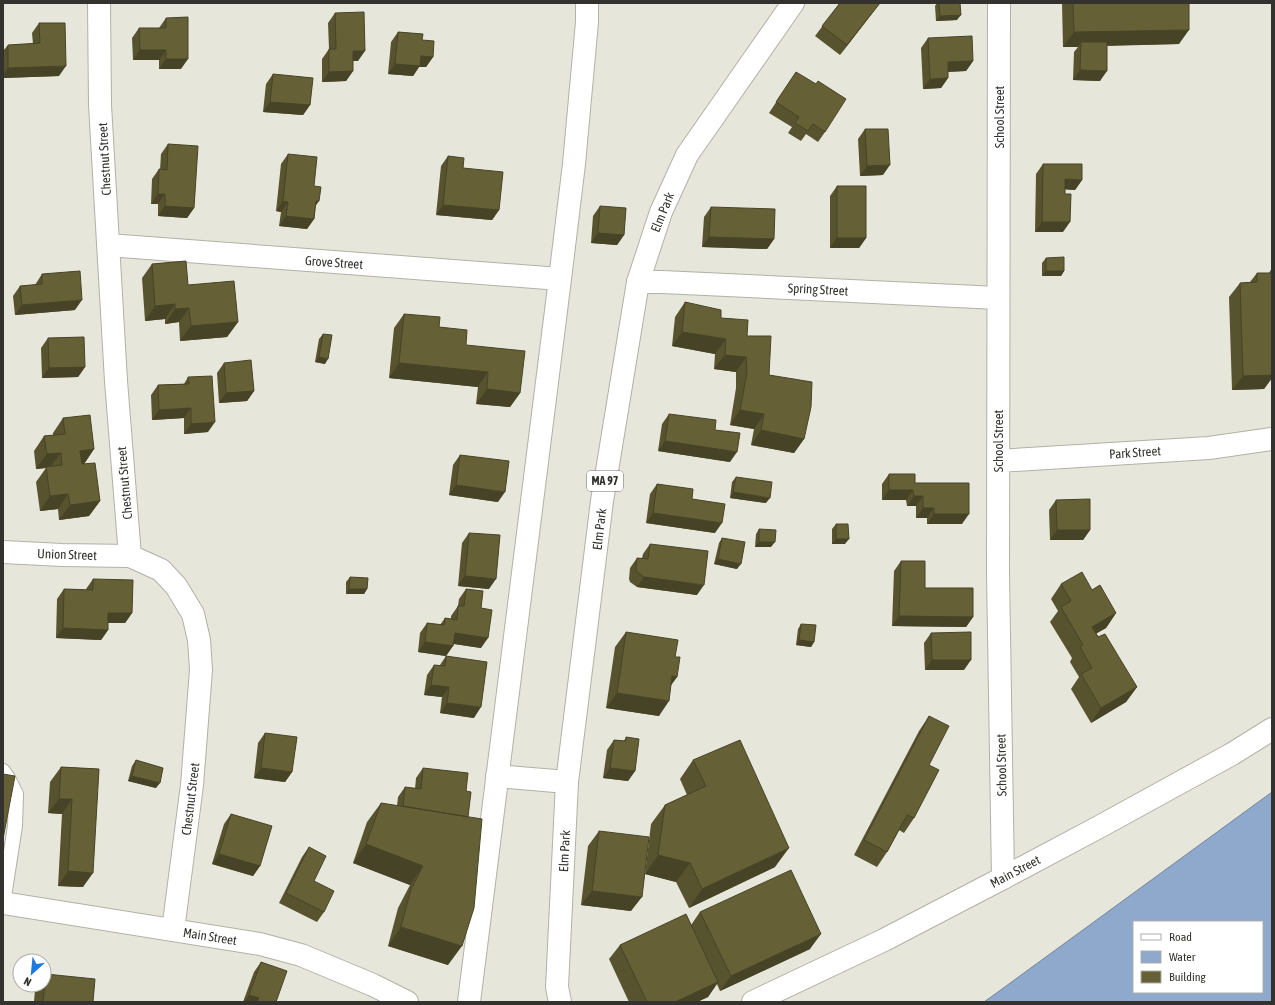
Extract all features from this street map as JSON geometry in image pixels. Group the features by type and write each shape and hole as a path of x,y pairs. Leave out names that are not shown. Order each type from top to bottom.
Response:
{"street":[{"name":"Chestnut Street","path":"99,3 100,105 116,381 130,556 161,570 176,586 193,614 199,640 201,670 198,720 192,785 174,930"},
{"path":"469,1002 574,164 587,22 587,3"},
{"name":"Elm Park","path":"560,1002 557,987 567,782 602,501 638,282 660,212 687,155 793,3"},
{"name":"School Street","path":"999,3 998,573 1003,878"},
{"name":"Grove Street","path":"108,245 560,279"},
{"name":"Spring Street","path":"638,282 670,282 998,298"},
{"name":"Park Street","path":"998,461 1210,448 1272,439"},
{"name":"Union Street","path":"3,552 130,556"},
{"name":"Main Street","path":"753,1002 884,940 1003,878 1232,754 1272,729"},
{"path":"498,776 567,782"},
{"name":"Main Street","path":"3,903 260,944 301,955 373,985 407,1002"}],"lane":[{"path":"3,771 16,794 15,826 3,903"}],"water":[{"path":"1272,792 1272,1002 984,1002"}],"building":[{"path":"840,3 880,3 847,45 822,26"},
{"path":"939,3 960,3 961,15 940,16"},
{"path":"1073,3 1189,3 1189,30 1074,32"},
{"path":"364,12 365,51 353,51 353,71 329,72 329,49 336,49 335,13"},
{"path":"188,17 188,59 166,59 166,50 140,50 139,28 166,28 166,18"},
{"path":"39,23 65,23 66,66 8,68 8,45 40,43"},
{"path":"398,32 423,34 422,40 434,41 433,57 421,56 420,66 395,64"},
{"path":"972,36 973,61 948,62 948,78 930,79 928,38"},
{"path":"1081,42 1107,42 1107,71 1080,70"},
{"path":"796,72 816,84 818,81 846,99 825,132 813,124 808,131 795,123 799,117 776,102"},
{"path":"273,74 313,78 310,105 270,102"},
{"path":"865,129 888,129 890,165 867,166"},
{"path":"168,144 198,146 194,208 165,206 165,194 158,194 159,169 167,170"},
{"path":"288,154 317,157 314,186 321,187 319,201 316,201 314,219 286,216 288,202 283,201"},
{"path":"448,156 464,158 463,168 503,172 499,210 443,205"},
{"path":"1043,164 1082,164 1082,180 1065,179 1065,194 1071,194 1070,222 1042,222"},
{"path":"837,186 866,186 866,238 837,238"},
{"path":"600,206 626,208 624,235 598,233"},
{"path":"711,207 775,209 774,239 709,237"},
{"path":"1064,257 1064,271 1046,271 1046,258"},
{"path":"186,261 188,285 234,281 238,322 191,326 189,308 175,309 175,304 155,306 152,264"},
{"path":"80,271 82,300 22,305 20,286 42,284 42,274"},
{"path":"1257,273 1272,273 1272,375 1243,376 1240,283 1257,282"},
{"path":"685,302 721,310 721,318 748,320 747,336 771,336 769,375 812,382 811,407 804,439 761,430 764,414 740,410 747,373 746,357 725,355 726,339 682,332"},
{"path":"404,314 440,317 439,327 467,330 466,345 525,351 520,393 487,389 488,372 399,363"},
{"path":"323,334 332,335 328,359 319,357"},
{"path":"84,337 85,367 49,368 48,338"},
{"path":"251,360 254,391 226,393 224,363"},
{"path":"212,376 215,422 191,424 191,408 159,410 158,385 189,384 188,377"},
{"path":"669,414 716,420 715,430 740,433 737,452 665,441"},
{"path":"90,415 94,449 80,451 82,464 95,463 100,501 70,505 68,494 50,496 46,467 62,465 61,453 47,454 44,436 65,434 63,418"},
{"path":"460,455 509,461 505,492 456,485"},
{"path":"889,474 915,474 915,483 969,483 969,514 934,514 934,508 923,508 923,496 914,496 913,490 889,490"},
{"path":"736,477 772,482 770,498 733,492"},
{"path":"657,484 693,489 692,499 725,504 722,523 653,513"},
{"path":"1090,499 1090,530 1057,530 1056,500"},
{"path":"836,524 848,524 849,539 836,539"},
{"path":"759,529 776,530 775,542 759,542"},
{"path":"469,533 500,535 496,579 465,576"},
{"path":"722,538 745,542 741,564 718,559"},
{"path":"650,544 708,551 704,585 644,577 637,572 637,558 648,559"},
{"path":"901,561 925,561 925,588 973,588 973,617 899,616"},
{"path":"1082,572 1092,590 1100,585 1116,613 1092,627 1098,637 1105,634 1137,687 1101,708 1081,674 1092,668 1080,647 1083,645 1061,607 1071,601 1061,584"},
{"path":"350,577 368,578 367,589 349,589"},
{"path":"93,579 133,580 132,613 108,613 108,630 63,628 64,589 93,590"},
{"path":"466,589 483,591 481,608 492,610 488,638 455,633 453,646 425,642 427,623 444,625 445,618 457,620 458,606 464,606"},
{"path":"801,624 816,625 814,642 799,640"},
{"path":"626,632 678,640 675,657 680,657 677,677 672,676 669,701 617,693"},
{"path":"971,632 971,660 932,660 931,633"},
{"path":"446,656 487,662 481,707 447,703 449,687 431,685 434,665 445,666"},
{"path":"929,716 949,726 929,765 939,770 914,818 907,815 887,852 864,840"},
{"path":"265,733 297,737 292,772 261,768"},
{"path":"626,737 639,739 635,771 610,768 614,740 626,741"},
{"path":"740,740 789,848 702,889 690,863 658,855 665,805 706,786 693,760"},
{"path":"136,760 163,768 160,783 132,776"},
{"path":"61,767 99,769 93,873 68,871 72,799 59,799"},
{"path":"423,768 468,773 466,791 471,792 468,817 403,806 405,787 421,789"},
{"path":"3,774 15,776 3,839"},
{"path":"381,803 482,819 474,908 462,946 401,927 411,889 423,866 366,844"},
{"path":"231,814 272,826 260,866 219,854"},
{"path":"599,831 649,837 642,897 592,891"},
{"path":"309,847 326,856 314,881 334,891 324,912 286,893"},
{"path":"791,870 821,934 731,976 700,912"},
{"path":"686,914 718,982 675,1002 647,1002 620,945"},
{"path":"261,962 287,971 276,1002 257,1002 259,998 249,995"},
{"path":"52,975 95,979 93,1002 43,1002 44,993 52,993"}]}
